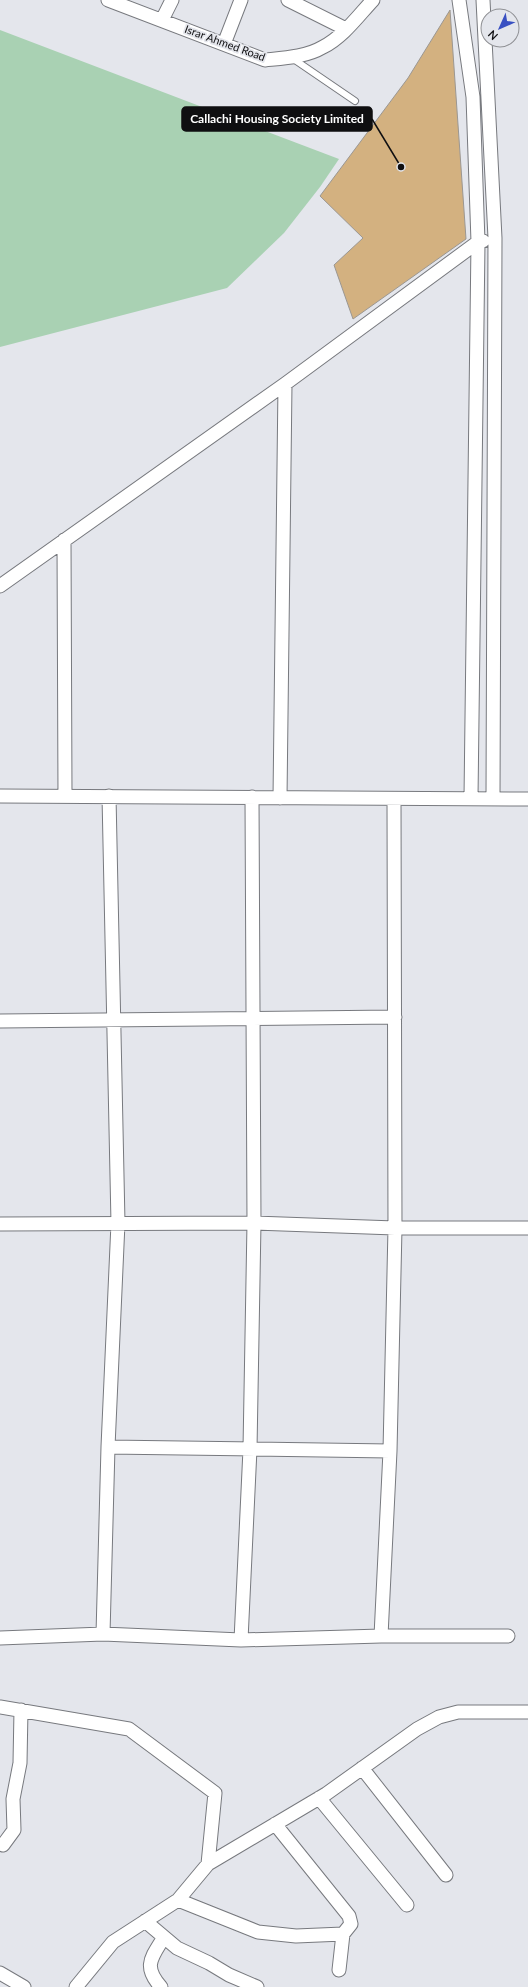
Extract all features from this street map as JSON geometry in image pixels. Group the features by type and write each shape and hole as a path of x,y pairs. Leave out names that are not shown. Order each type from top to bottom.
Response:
{"street":[{"name":"Israr Ahmed Road","path":"108,0 266,60 292,58 323,47 346,28 373,0"},
{"path":"162,20 172,0"},
{"path":"224,44 241,0"},
{"path":"288,0 346,28"},
{"path":"459,0 473,97 478,242 471,798"},
{"path":"483,0 495,238 493,798"},
{"path":"0,586 285,384 478,242 495,238"},
{"path":"280,798 285,384"},
{"path":"64,540 65,796"},
{"path":"472,723 493,724"},
{"path":"0,796 528,799"},
{"path":"103,1634 108,1447 118,1223 109,796"},
{"path":"241,1640 250,1449 254,1223 252,798"},
{"path":"381,1636 390,1451 395,1228 394,799"},
{"path":"0,1021 395,1017"},
{"path":"0,1224 254,1223 395,1228 528,1228"},
{"path":"108,1447 390,1451"},
{"path":"0,1638 103,1634 241,1640 381,1636 508,1636"},
{"path":"0,1707 129,1729 215,1793 208,1864"},
{"path":"3,1845 14,1830 13,1799 20,1763 22,1710"},
{"path":"76,1987 113,1942 178,1900 208,1864 319,1798 417,1729 439,1717 458,1712 528,1712"},
{"path":"362,1768 446,1875"},
{"path":"319,1798 407,1905"},
{"path":"275,1824 349,1916 351,1924 343,1934 339,1970"},
{"path":"178,1900 258,1932 296,1936 343,1934"},
{"path":"145,1921 177,1948 209,1963 229,1975 257,1987"},
{"path":"161,1987 152,1974 149,1961 164,1937"},
{"path":"0,1973 24,1987"}],"lane":[{"path":"292,58 355,101"}],"green space":[{"path":"0,30 339,159 320,187 284,233 227,288 0,347"}],"building":[{"path":"450,10 466,239 353,319 334,265 363,238 320,196 408,78"}],"place":[{"name":"Callachi Housing Society Limited","path":"401,167"}]}
